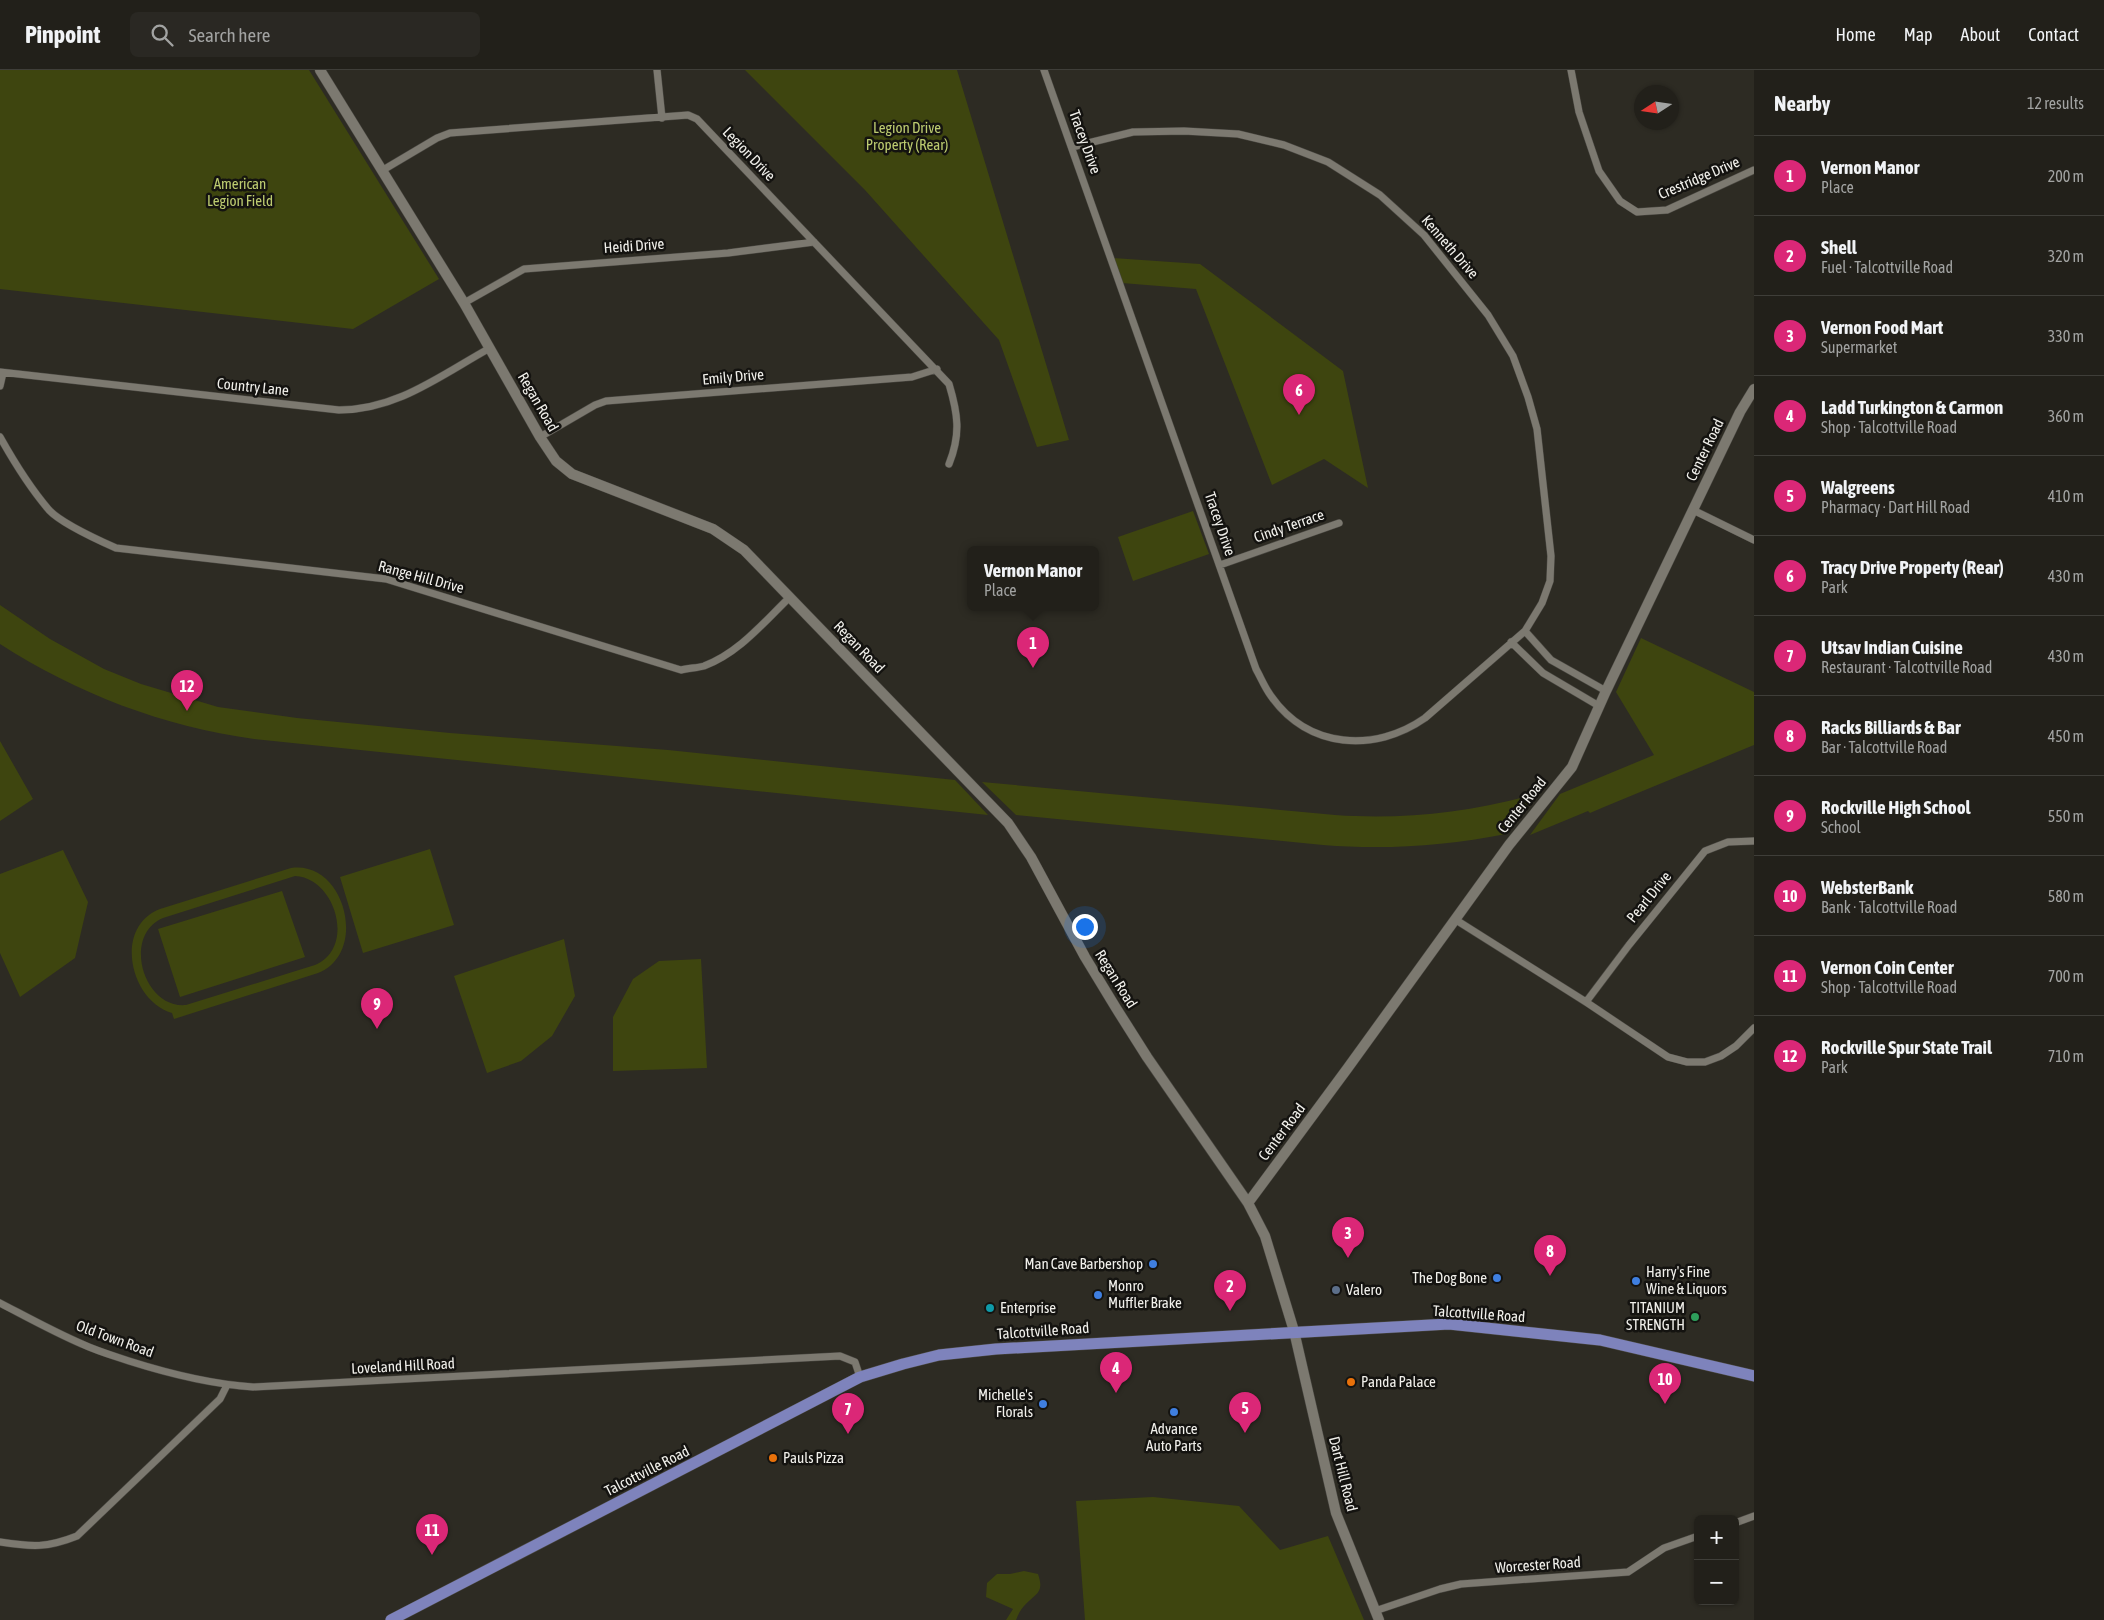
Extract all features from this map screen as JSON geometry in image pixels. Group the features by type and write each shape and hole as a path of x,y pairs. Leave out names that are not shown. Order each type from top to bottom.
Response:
{"main road":[{"name":"Talcottville Road","path":"391,1620 860,1377 912,1361 940,1355 1294,1331 1454,1324 1600,1340 1754,1376"}],"street":[{"name":"Regan Road","path":"320,70 464,303 540,437 556,461 572,474 713,529 744,550 1008,823 1031,858 1085,958 1145,1054 1248,1203 1265,1236 1294,1331"},
{"path":"658,70 662,118"},
{"name":"Tracey Drive","path":"1044,70 1256,669 1270,696 1300,725 1336,740 1363,742 1386,738 1408,730 1426,718 1525,631"},
{"name":"Crestridge Drive","path":"1571,70 1579,112 1599,171 1620,201 1637,212 1666,210 1754,170"},
{"name":"Legion Drive","path":"383,170 437,138 450,133 688,115 697,119 937,369 949,384 956,409 956,446 949,464"},
{"name":"Kenneth Drive","path":"1072,147 1133,132 1184,131 1238,134 1284,145 1328,162 1380,195 1424,235 1488,315 1513,356 1537,429 1551,556 1550,581 1542,603 1525,631"},
{"name":"Heidi Drive","path":"464,303 524,269 728,253 814,242"},
{"name":"Country Lane","path":"2,372 356,410 391,401 418,389 490,348"},
{"name":"Emily Drive","path":"540,437 595,405 606,401 912,377 937,369"},
{"path":"0,386 2,372"},
{"name":"Center Road","path":"1248,1203 1509,845 1572,767 1606,691 1740,412 1754,389"},
{"name":"Range Hill Drive","path":"0,437 22,473 50,511 91,537 116,548 386,580 681,670 702,666 724,657 745,640 790,597"},
{"path":"1693,510 1754,540"},
{"name":"Cindy Terrace","path":"1220,565 1339,523"},
{"path":"1525,631 1551,660 1606,691"},
{"path":"1511,642 1543,673 1600,706"},
{"name":"Pearl Drive","path":"1586,1002 1628,945 1705,851 1728,842 1754,841"},
{"path":"1456,920 1586,1002 1668,1057 1687,1062 1705,1062 1721,1056 1736,1046 1754,1028"},
{"name":"Old Town Road","path":"0,1303 83,1345 101,1352 205,1382 226,1385"},
{"name":"Dart Hill Road","path":"1294,1331 1336,1513 1377,1615"},
{"name":"Loveland Hill Road","path":"226,1385 253,1387 422,1380 840,1356 855,1362 860,1377"},
{"path":"0,1542 39,1546 56,1544 77,1536 220,1399 226,1385"},
{"path":"1739,1522 1754,1516"},
{"name":"Worcester Road","path":"1377,1615 1440,1589 1461,1584 1628,1572 1664,1548 1694,1537"}],"green space":[{"name":"American Legion Field","path":"0,70 309,70 439,279 353,329 0,289"},
{"name":"Legion Drive Property (Rear)","path":"745,70 957,70 1069,440 1037,447 999,340 865,190"},
{"path":"1113,258 1200,264 1343,371 1368,488 1324,459 1272,485 1196,289 1122,283"},
{"path":"1193,511 1209,554 1133,581 1118,537"},
{"path":"0,605 50,639 104,669 141,684 218,707 297,718 450,733 668,750 955,780 988,815 254,739 186,726 90,693 0,644"},
{"path":"1641,638 1754,692 1754,745 1590,813 1588,811 1530,835 1560,794 1654,755 1616,692"},
{"path":"0,741 33,799 0,821"},
{"path":"982,782 1361,816 1412,815 1462,810 1536,794 1506,834 1438,844 1369,847 1323,845 1016,815"},
{"path":"430,849 454,925 363,953 340,877"},
{"path":"63,850 88,902 75,958 20,997 0,953 0,874"},
{"path":"291,868 310,869 325,878 337,892 344,910 346,929 343,947 334,962 318,973 174,1019 172,1013 157,1006 146,994 137,980 133,963 132,947 136,931 145,918 160,909","holes":["295,876 309,880 321,888 330,901 336,915 338,930 335,944 328,956 315,965 186,1005 171,1003 158,995 149,984 143,969 141,954 143,939 150,927 163,918"]},
{"path":"282,891 305,957 180,997 158,929"},
{"path":"564,939 575,996 552,1036 521,1061 487,1073 454,976"},
{"path":"701,959 707,1068 613,1071 613,1017 633,979 659,961"},
{"path":"1153,1497 1239,1506 1280,1550 1328,1536 1364,1620 1085,1620 1076,1501"},
{"path":"1024,1571 1038,1574 1040,1589 1019,1613 1016,1620 1006,1620 1013,1609 986,1597 987,1583 997,1574"}],"place":[{"name":"Tracy Drive Property (Rear)","path":"1299,415"},
{"name":"Vernon Manor","path":"1033,668"},
{"name":"Rockville Spur State Trail","path":"187,711"},
{"name":"Rockville High School","path":"377,1029"},
{"name":"Vernon Food Mart","path":"1348,1258"},
{"name":"Man Cave Barbershop","path":"1153,1264"},
{"name":"Racks Billiards & Bar","path":"1550,1276"},
{"name":"The Dog Bone","path":"1497,1278"},
{"name":"Harry's Fine Wine & Liquors","path":"1636,1281"},
{"name":"Valero","path":"1336,1290"},
{"name":"Monro Muffler Brake","path":"1098,1295"},
{"name":"Enterprise","path":"990,1308"},
{"name":"Shell","path":"1230,1311"},
{"name":"TITANIUM STRENGTH","path":"1695,1317"},
{"name":"Panda Palace","path":"1351,1382"},
{"name":"Ladd Turkington & Carmon","path":"1116,1393"},
{"name":"Michelle's Florals","path":"1043,1404"},
{"name":"WebsterBank","path":"1665,1404"},
{"name":"Advance Auto Parts","path":"1174,1412"},
{"name":"Walgreens","path":"1245,1433"},
{"name":"Utsav Indian Cuisine","path":"848,1434"},
{"name":"Pauls Pizza","path":"773,1458"},
{"name":"Vernon Coin Center","path":"432,1555"}]}
